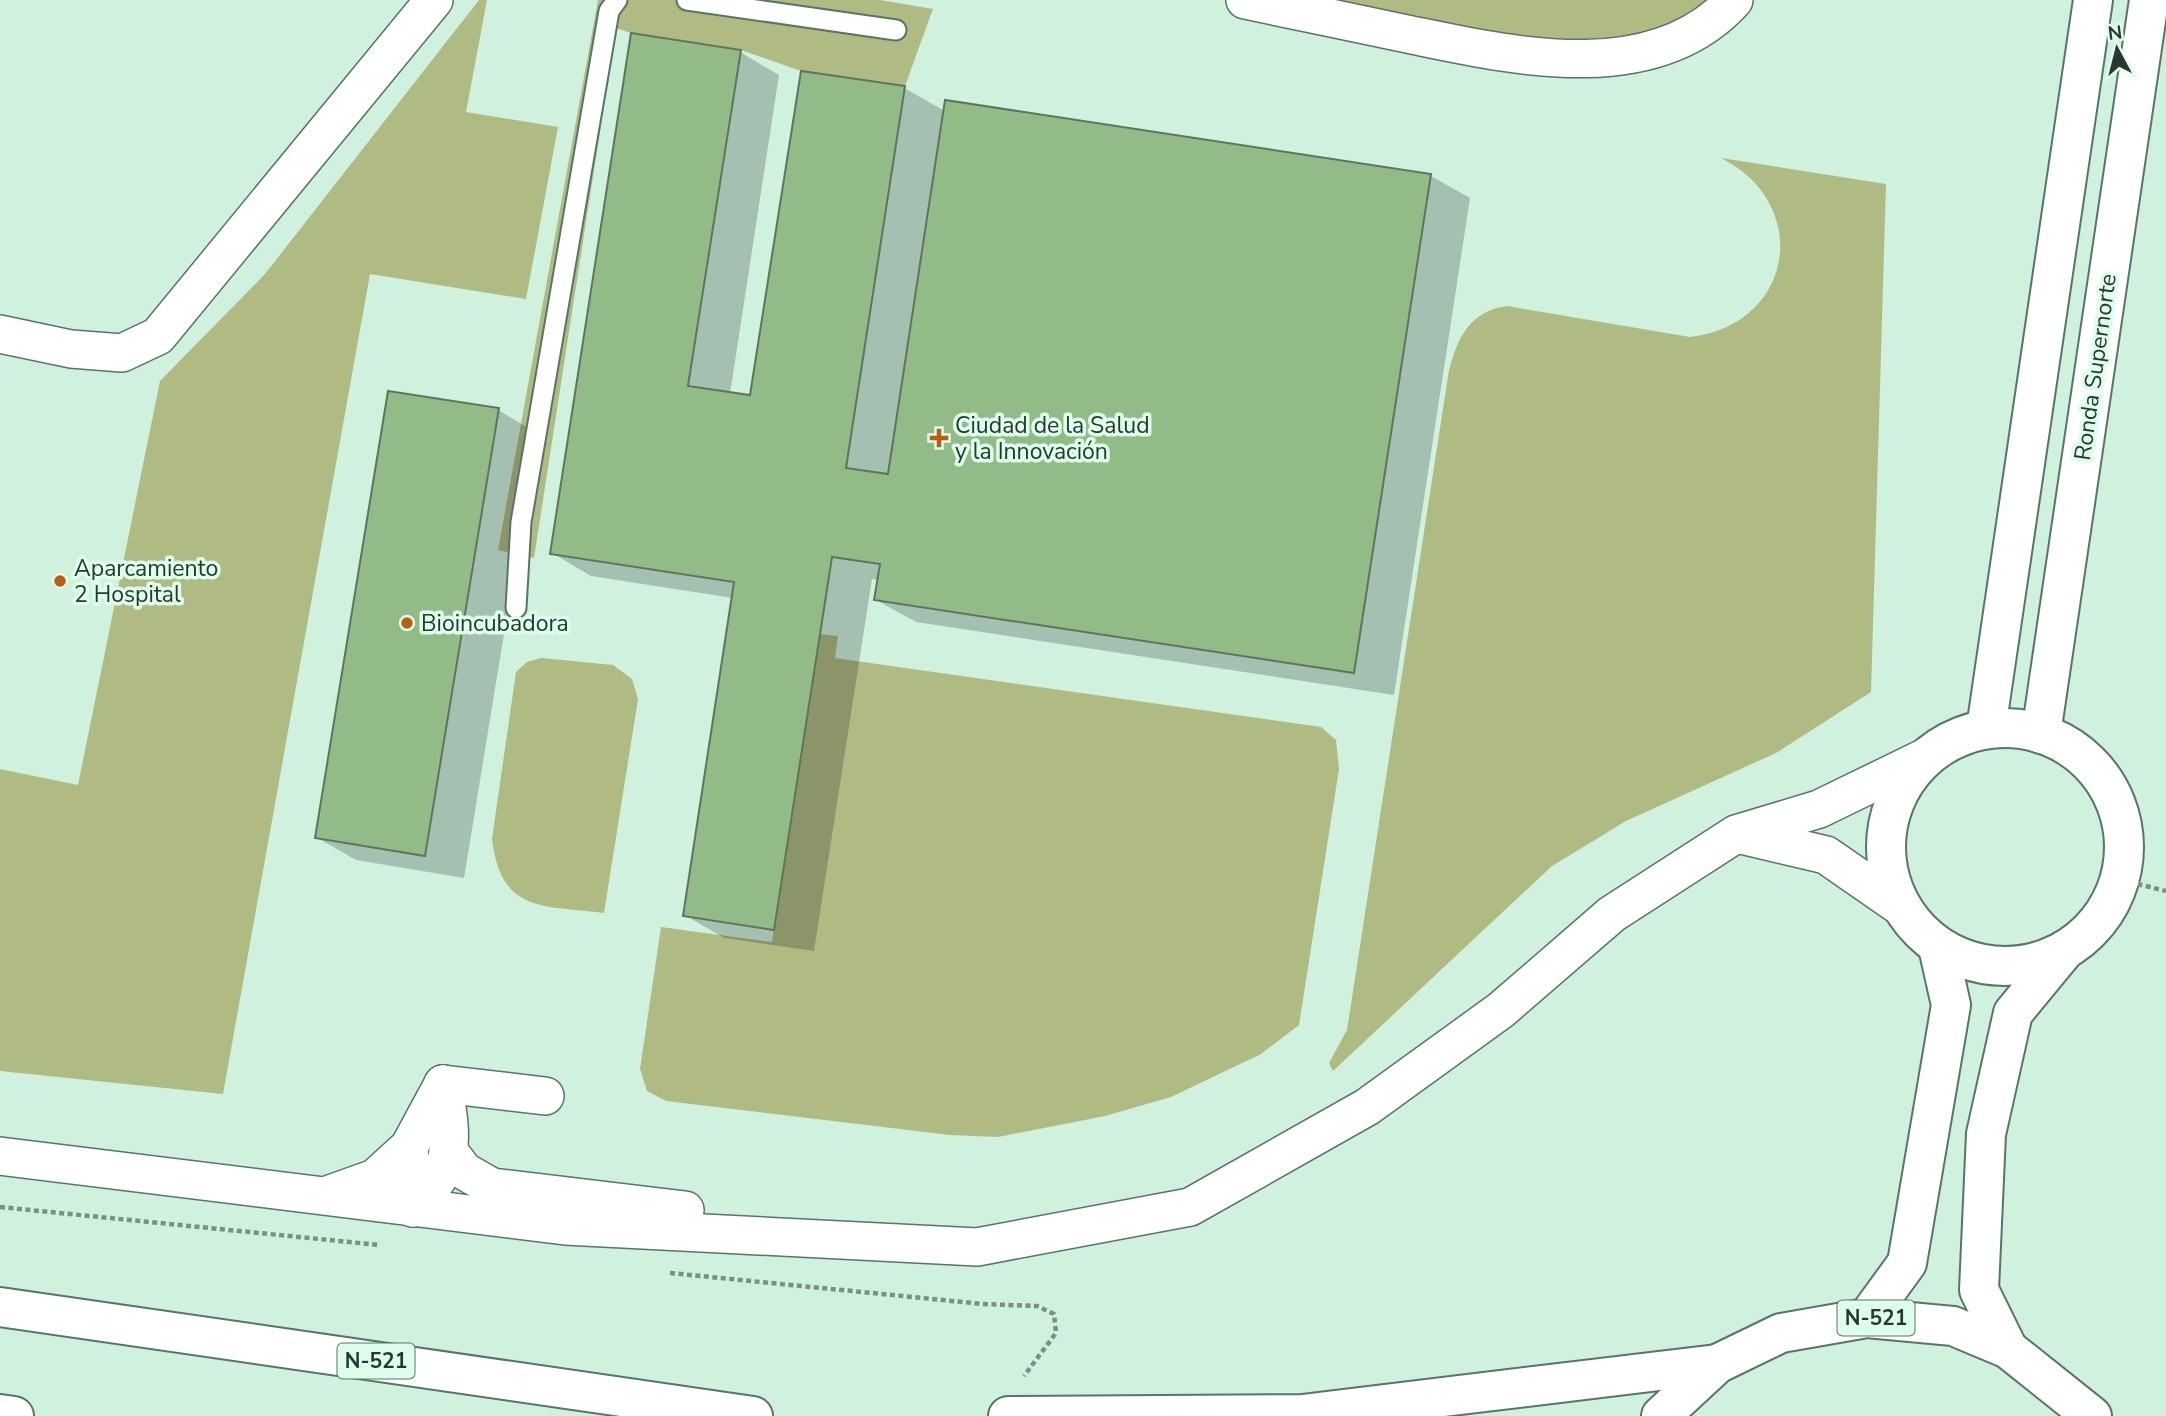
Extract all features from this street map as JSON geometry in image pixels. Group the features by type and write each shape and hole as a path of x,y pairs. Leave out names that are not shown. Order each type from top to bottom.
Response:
{"main road":[{"path":"1986,729 2093,0"},
{"name":"Ronda Supernorte","path":"2041,733 2149,0"},
{"path":"2008,1349 1979,1290 1986,1134 2013,1013 2065,950 2096,924 2109,908 2121,880 2125,843 2118,807 2101,775 2074,750 2041,733 2014,727 1986,729 1954,739 1926,757 1900,789 1886,828 1886,868 1901,907 1917,929 1938,947 1968,961 2001,967 2034,963 2065,950"},
{"path":"1867,1318 1907,1263 1951,1005 1938,947"},
{"name":"N-521","path":"0,1307 752,1416"},
{"name":"N-521","path":"1661,1416 1717,1364 1782,1333 1867,1318 1954,1326 2008,1349 2092,1416"},
{"name":"N-521","path":"1008,1416 1302,1413 1717,1364"},
{"path":"0,1414 14,1416"}],"street":[{"path":"0,334 71,349 122,353 158,335 434,0"},
{"path":"1245,0 1503,54 1560,60 1620,57 1688,36 1734,0"},
{"path":"0,1156 565,1226 977,1247 1190,1207 1367,1107 1501,1010 1612,914 1736,834 1819,809 1926,757"},
{"path":"1736,834 1825,855 1901,907"},
{"path":"413,1208 432,1191 452,1136 443,1084"},
{"path":"443,1084 545,1096"},
{"path":"323,1197 375,1178 409,1147 443,1084"},
{"path":"409,1147 413,1208"},
{"path":"448,1150 464,1171 492,1187 706,1212 855,1241"}],"lane":[{"path":"516,608 521,522 609,10 617,0"},
{"path":"687,0 896,30"}],"path":[{"path":"2121,880 2166,891"}],"green space":[{"path":"479,0 487,0 466,112 558,127 526,299 370,274 223,1094 0,1071 0,769 78,785 160,381 265,274"},
{"path":"598,0 880,0 933,9 905,86 801,71 741,50 631,33 616,28 534,558 498,550"},
{"path":"1302,0 1708,0 1656,32 1606,44 1550,48"},
{"path":"1721,158 1886,184 1871,692 1776,753 1626,821 1552,866 1333,1071 1329,1063 1347,1030 1449,370 1457,347 1475,320 1484,313 1507,306 1690,337 1725,328 1752,310 1770,287 1779,260 1779,232 1770,204 1750,178"},
{"path":"820,634 838,636 835,658 1321,727 1336,740 1339,769 1299,1025 1261,1054 1171,1097 1105,1116 998,1137 950,1135 666,1101 647,1091 640,1069 661,927 772,942"},
{"path":"541,658 613,665 632,679 638,699 604,913 562,909 529,901 515,893 505,881 497,863 492,839 516,672 527,662"}],"building":[{"path":"631,33 741,50 688,386 750,395 801,71 905,86 846,468 888,474 945,100 1431,174 1354,673 874,600 880,564 832,557 774,930 683,916 734,582 550,554"},
{"name":"Bioincubadora","path":"388,391 499,408 425,856 315,838"}],"place":[{"name":"Ciudad de la Salud y la Innovación","path":"939,438"},
{"name":"Aparcamiento 2 Hospital","path":"60,581"},
{"name":"Bioincubadora","path":"407,623"}]}
